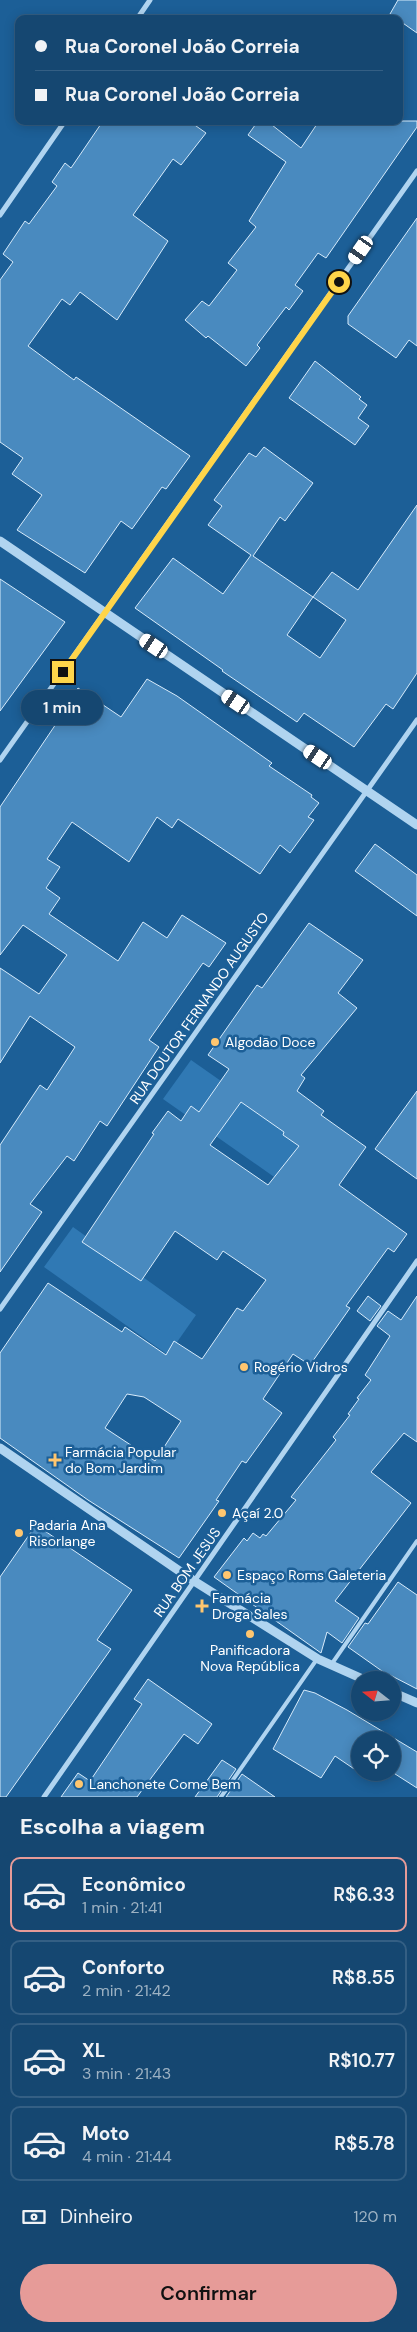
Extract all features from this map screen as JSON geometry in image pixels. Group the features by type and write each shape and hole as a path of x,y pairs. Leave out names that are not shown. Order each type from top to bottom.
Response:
{"street":[{"path":"140,15 150,0"},
{"path":"0,215 62,125"},
{"path":"0,760 417,171"},
{"path":"0,541 417,825"},
{"name":"RUA DOUTOR FERNANDO AUGUSTO","path":"0,1310 417,720"},
{"name":"RUA BOM JESUS","path":"44,1797 417,1261"},
{"path":"0,1448 194,1581 318,1659 351,1674"},
{"path":"401,1696 417,1703"}],"lane":[{"path":"331,1665 417,1541"},
{"path":"221,1797 318,1659"}],"shaded area":[{"path":"191,1060 315,1147 287,1186 163,1099"},
{"path":"73,1227 196,1315 168,1355 44,1267"}],"building":[{"path":"398,0 417,0 417,33 403,23 403,15 390,14"},
{"path":"403,121 417,121 417,127 326,258 318,253 295,285 303,291 289,310 286,307 257,345 260,348 246,366 208,336 206,338 185,320 202,301 209,306 237,270 228,263 256,227 249,221 286,162 248,135 255,125 272,125 301,148 316,125 403,125"},
{"path":"100,125 195,125 206,133 181,165 173,159 133,215 168,241 117,320 80,292 70,305 62,299 28,346 74,380 76,377 190,456 166,489 162,487 132,529 121,521 85,573 17,530 42,495 12,474 23,458 0,442 0,280 13,262 3,254 25,221 29,224 57,186 52,182 65,163 71,168"},
{"path":"417,218 417,346 409,340 396,358 348,324 348,316"},
{"path":"315,361 361,397 359,399 367,405 358,418 369,426 355,445 289,398"},
{"path":"264,447 313,483 285,521 280,517 253,556 313,597 332,572 358,590 417,505 417,673 393,709 386,704 354,747 304,713 297,722 135,608 173,558 223,594 251,555 208,525 222,506 214,500 249,453 256,457","holes":["313,597 346,620 320,658 287,635"]},
{"path":"0,579 65,622 0,711"},
{"path":"147,679 177,696 272,763 269,766 312,795 311,797 319,803 308,817 314,820 290,853 280,845 260,874 178,819 172,828 157,817 129,862 72,822 47,859 60,867 46,888 60,898 49,914 118,961 143,922 167,938 182,915 226,943 209,967 203,963 149,1040 159,1047 107,1126 100,1121 74,1161 67,1156 30,1204 42,1212 0,1272 0,1145 40,1085 47,1090 75,1047 30,1016 0,1063 0,968 39,994 67,955 23,925 0,955 0,807 78,688 121,717"},
{"path":"375,844 417,875 417,916 355,871"},
{"path":"309,923 363,960 338,993 357,1008 301,1075 305,1078 297,1091 324,1111 321,1115 366,1147 339,1185 407,1234 394,1252 388,1248 346,1306 350,1308 310,1365 293,1354 263,1399 282,1413 246,1463 242,1461 216,1500 219,1501 179,1558 88,1500 0,1438 0,1353 48,1283 122,1332 125,1327 166,1355 174,1341 202,1359 237,1308 243,1311 266,1280 223,1251 217,1260 175,1231 141,1281 82,1242 168,1111 181,1121 191,1106 199,1112 229,1069 208,1055 257,985 262,988","holes":["241,1102 284,1132 283,1135 299,1146 268,1185 210,1145","127,1394 144,1397 181,1421 155,1461 105,1428"]},
{"path":"417,1091 417,1179 375,1149"},
{"path":"368,1296 381,1306 370,1321 357,1311"},
{"path":"417,1296 417,1442 404,1433 371,1472 411,1503 335,1601 359,1618 342,1643 327,1632 321,1653 214,1577 244,1538 247,1541 253,1533 260,1538 263,1534 266,1536 296,1500 291,1497 336,1440 333,1437 350,1415 348,1414 359,1399 357,1398 371,1380 365,1375 390,1336 377,1326 388,1311 401,1320"},
{"path":"36,1525 132,1590 97,1640 111,1649 6,1797 0,1797 0,1577"},
{"path":"398,1582 417,1595 417,1689 401,1681 401,1671 382,1671 348,1647 365,1623 368,1624"},
{"path":"148,1679 212,1724 198,1744 184,1734 137,1797 61,1797 78,1773 90,1781 142,1704 134,1699"},
{"path":"304,1690 315,1693 351,1712 351,1721 365,1721 382,1731 351,1731 351,1767 335,1756 321,1778 273,1749"},
{"path":"401,1742 417,1752 417,1788 401,1778"},
{"path":"222,1760 236,1769 217,1797 195,1797"},
{"path":"242,1774 275,1797 226,1797"}],"place":[{"name":"Algodão Doce","path":"215,1042"},
{"name":"Rogério Vidros","path":"244,1367"},
{"name":"Farmácia Popular do Bom Jardim","path":"55,1460"},
{"name":"Açaí 2.0","path":"222,1513"},
{"name":"Padaria Ana Risorlange","path":"19,1533"},
{"name":"Espaço Roms Galeteria","path":"227,1575"},
{"name":"Farmácia Droga Sales","path":"202,1606"},
{"name":"Panificadora Nova República","path":"250,1634"},
{"name":"Lanchonete Come Bem","path":"79,1784"}],"route":[{"path":"63,672 339,282"}]}
